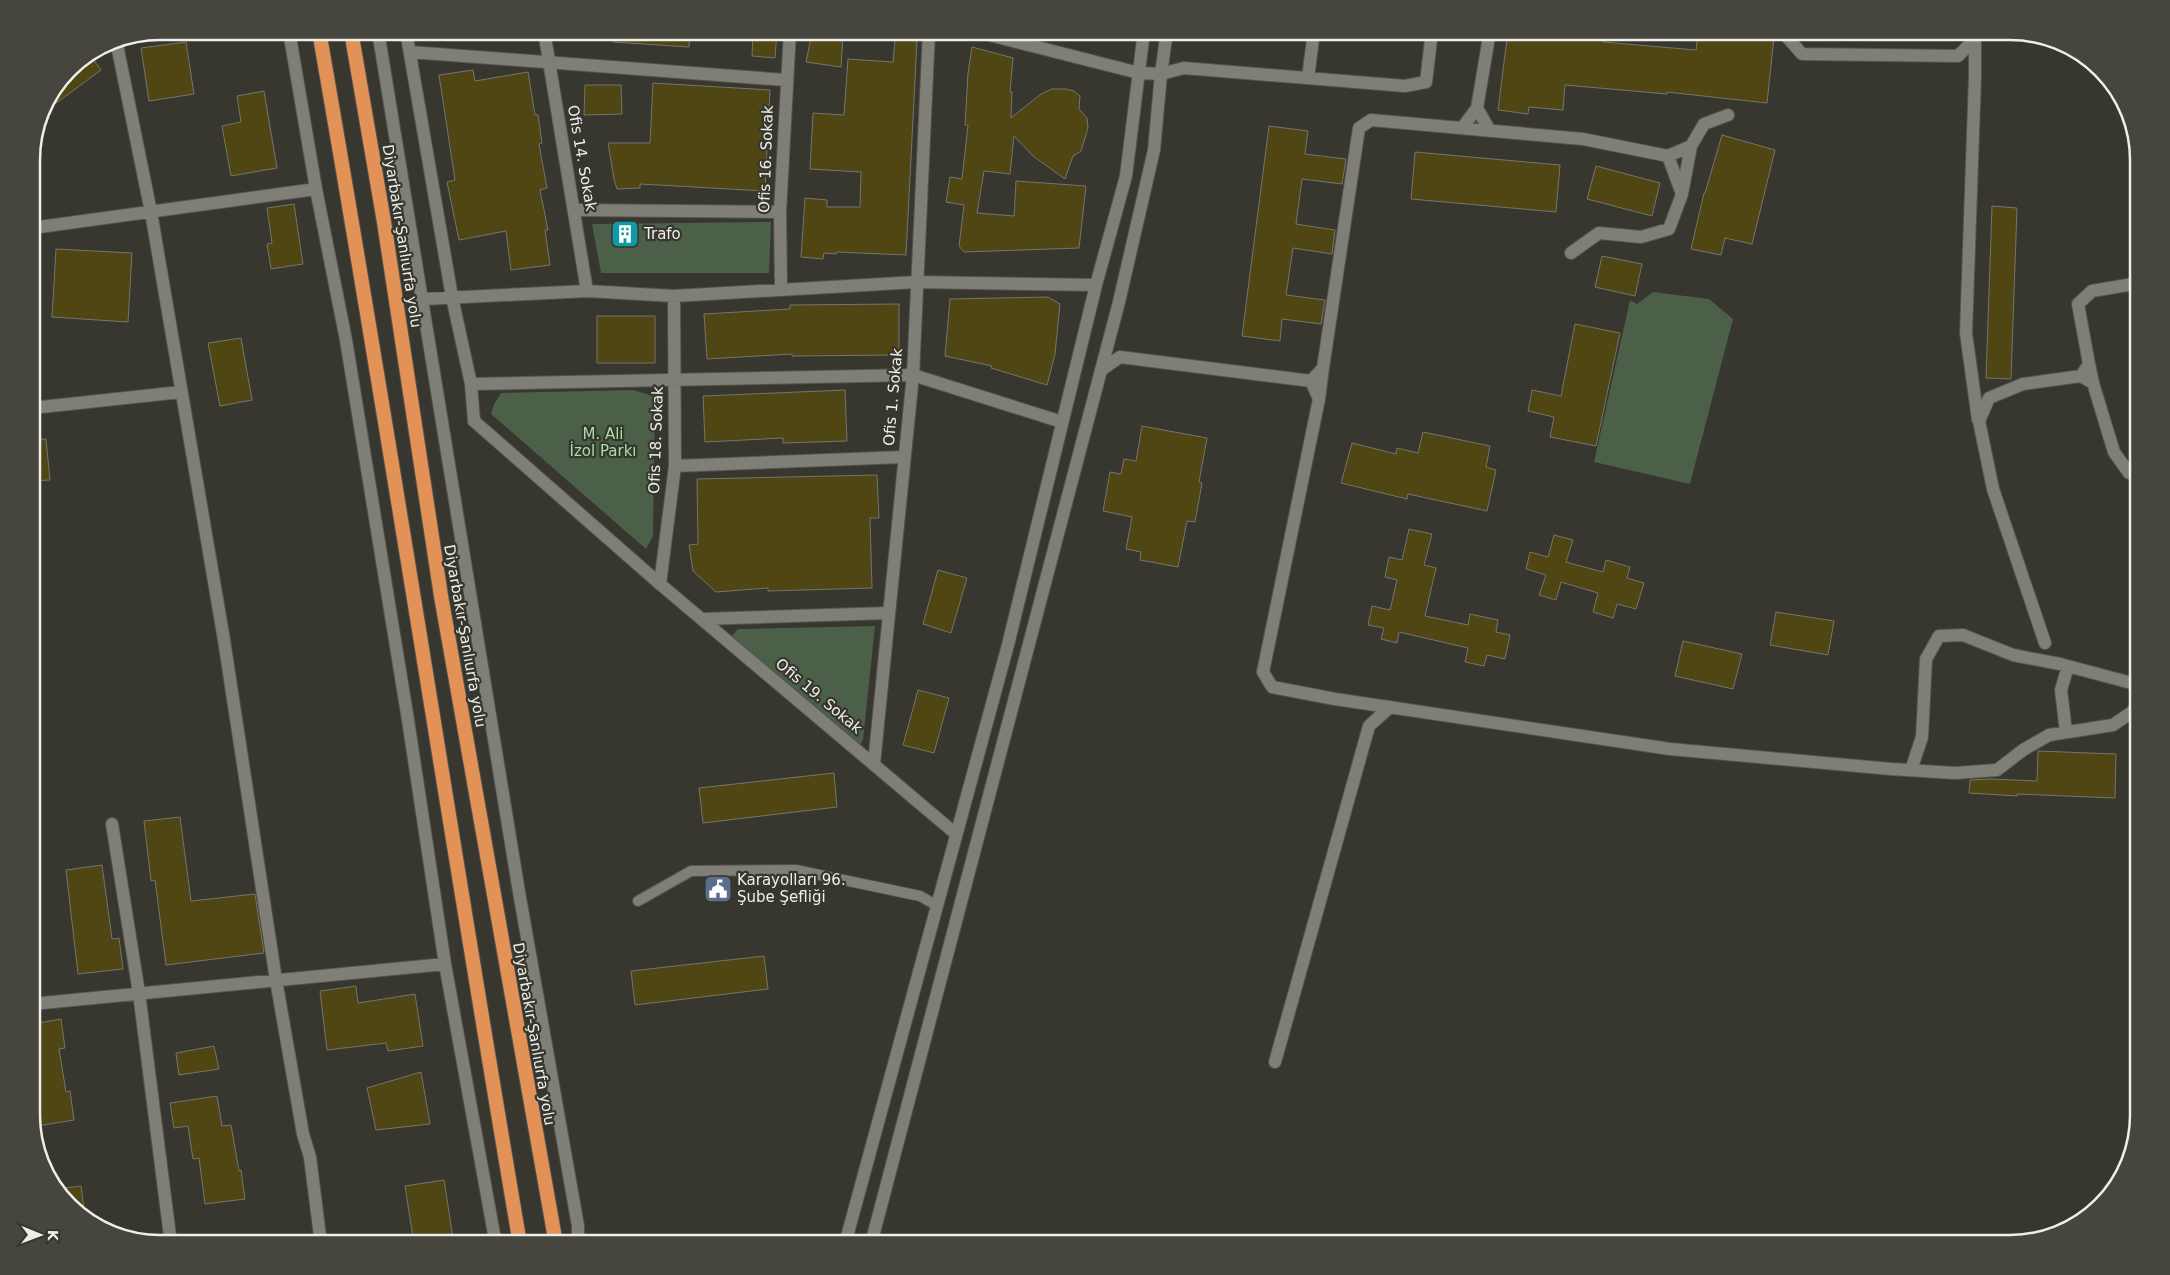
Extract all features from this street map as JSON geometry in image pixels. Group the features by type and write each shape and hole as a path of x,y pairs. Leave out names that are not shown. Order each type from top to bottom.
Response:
{"highway":[{"path":"321,40 470,953 518,1235"},
{"name":"Diyarbakır-Şanlıurfa yolu","path":"353,40 384,222 443,605 554,1235"}],"street":[{"path":"291,40 316,189 354,388 408,720 445,964 494,1235"},
{"path":"380,40 424,299 517,882 578,1226 578,1235"},
{"path":"408,40 452,297 471,384 913,374 1062,422"},
{"name":"Ofis 14. Sokak","path":"545,40 587,291"},
{"name":"Ofis 16. Sokak","path":"781,288 780,212 789,40"},
{"name":"Ofis 1. Sokak","path":"874,764 903,458 913,374 929,40"},
{"path":"1009,40 1139,73 1161,74 1184,68 1405,86 1426,82 1431,40"},
{"path":"847,1235 1008,646 1096,285 1126,176 1143,40"},
{"path":"873,1235 1120,302 1154,150 1166,40"},
{"path":"1308,78 1313,40"},
{"path":"1462,128 1477,108 1488,40"},
{"path":"1790,40 1802,54 1958,56"},
{"path":"1958,56 1971,40"},
{"path":"1974,40 1975,77 1966,333 1979,421 1993,489 2045,643 2064,665 2061,690 2066,732"},
{"path":"118,47 151,212 224,640 276,980 302,1134 310,1156 320,1235"},
{"path":"410,52 786,80"},
{"path":"1958,56 1975,77"},
{"path":"1477,108 1490,131"},
{"path":"1571,253 1599,233 1641,237 1669,229 1682,194 1691,146 1704,124 1728,115"},
{"path":"1691,146 1668,156 1583,139 1462,128 1371,120 1359,128 1319,399 1263,672 1272,687 1390,707 1670,748 1955,773 1997,770 2023,750 2049,735 2113,726 2130,713"},
{"path":"1668,156 1682,194"},
{"path":"40,227 316,189"},
{"path":"575,210 780,212"},
{"path":"424,299 587,291 674,296 781,288 917,282 1096,285"},
{"path":"2130,284 2092,291 2078,304 2093,383 2114,452 2130,473"},
{"name":"Ofis 18. Sokak","path":"660,584 675,466 674,296"},
{"path":"1102,370 1120,357 1311,382"},
{"path":"2081,376 2089,364"},
{"path":"1311,382 1323,368"},
{"path":"1979,421 1989,398 2023,384 2081,376 2093,383"},
{"path":"1311,382 1319,399"},
{"name":"Ofis 19. Sokak","path":"471,384 474,421 660,584 956,834"},
{"path":"1974,390 1989,398"},
{"path":"40,407 181,392"},
{"path":"675,466 903,458"},
{"path":"702,619 889,613"},
{"path":"1911,770 1922,737 1926,659 1939,636 1963,635 2013,655 2064,665 2130,683"},
{"path":"2031,659 2045,643"},
{"path":"1275,1062 1369,726 1364,703"},
{"path":"1369,726 1390,707"},
{"path":"112,824 139,993 170,1235"},
{"path":"40,1003 445,964"}],"lane":[{"path":"638,901 691,870 796,870 920,896 936,905"}],"green space":[{"path":"771,222 769,273 601,273 592,224"},
{"path":"1653,292 1709,299 1733,319 1690,484 1594,462 1630,300 1637,304"},
{"name":"M. Ali İzol Parkı","path":"634,390 655,397 653,536 646,549 491,414 494,404 501,393"},
{"path":"875,626 863,740 859,746 731,637 738,629"}],"building":[{"path":"613,40 689,40 689,47 613,42"},
{"path":"753,40 776,40 775,58 752,56"},
{"path":"811,40 843,40 841,67 806,62"},
{"path":"895,40 917,41 906,255 837,252 836,254 824,253 823,259 801,257 805,198 827,200 827,207 860,207 861,172 810,169 813,113 844,115 848,59 893,62"},
{"path":"1507,40 1603,40 1603,42 1696,50 1697,40 1774,40 1767,103 1667,92 1667,94 1565,85 1563,110 1529,107 1528,114 1498,110"},
{"path":"186,42 194,94 149,101 141,48"},
{"path":"972,47 1013,58 1010,92 1012,92 1011,118 1041,94 1052,89 1066,89 1074,91 1080,96 1079,109 1087,118 1088,128 1081,151 1073,156 1065,179 1033,156 1014,136 1010,174 984,171 977,213 1014,216 1016,181 1086,186 1079,248 964,252 959,246 964,205 946,202 950,177 962,179 968,125 965,125 968,73"},
{"path":"94,60 101,70 53,106 60,93 75,75 87,65"},
{"path":"473,70 475,81 528,72 542,143 539,144 547,188 540,190 548,230 545,230 550,265 511,270 506,231 459,240 447,182 455,180 439,75"},
{"path":"653,83 770,90 765,191 640,184 640,188 617,189 608,143 650,143"},
{"path":"585,85 621,85 622,114 584,115"},
{"path":"264,91 277,168 231,176 222,126 241,122 237,96"},
{"path":"1269,126 1308,131 1305,154 1346,159 1342,184 1302,179 1296,224 1335,230 1332,254 1293,248 1286,295 1325,300 1321,324 1282,319 1280,341 1242,336"},
{"path":"1722,135 1775,150 1752,244 1725,238 1721,255 1691,249 1704,193"},
{"path":"1415,152 1560,165 1556,212 1411,199"},
{"path":"1596,166 1660,183 1652,216 1587,199"},
{"path":"294,204 303,264 271,269 267,244 272,243 267,208"},
{"path":"1992,206 2017,208 2011,379 1986,378"},
{"name":"Trafo","path":"636,224 637,244 615,245 614,225"},
{"path":"56,249 132,253 128,322 52,317"},
{"path":"1602,256 1642,264 1635,296 1595,287"},
{"path":"1048,297 1060,304 1055,354 1047,385 991,368 992,366 945,356 950,299"},
{"path":"899,304 899,355 792,356 792,354 707,359 704,314 790,309 790,305"},
{"path":"597,316 655,316 655,363 597,363"},
{"path":"1575,324 1620,333 1596,446 1550,437 1554,417 1528,411 1532,390 1561,396"},
{"path":"241,338 252,400 220,406 208,343"},
{"path":"845,390 847,441 783,443 783,438 705,442 703,396"},
{"path":"1142,426 1207,438 1199,482 1202,483 1195,522 1187,521 1178,567 1140,560 1141,552 1126,549 1132,517 1103,511 1110,472 1121,474 1124,459 1136,461"},
{"path":"1423,432 1490,446 1486,467 1496,470 1487,511 1408,494 1407,499 1341,483 1352,443 1396,454 1397,448 1418,453"},
{"path":"40,439 46,439 50,480 40,481"},
{"path":"877,475 879,518 870,518 872,588 768,591 768,588 716,592 693,571 689,545 698,544 697,479"},
{"path":"1409,529 1432,534 1424,565 1436,568 1425,616 1468,625 1470,614 1498,620 1496,632 1510,635 1505,659 1487,655 1484,666 1465,662 1468,648 1399,632 1397,643 1381,639 1384,628 1368,625 1372,606 1390,610 1397,580 1385,577 1389,557 1402,560"},
{"path":"1554,535 1573,540 1566,562 1603,572 1606,560 1630,567 1627,578 1644,583 1636,609 1617,604 1613,618 1593,612 1598,593 1561,582 1556,600 1539,595 1546,575 1526,569 1530,552 1548,557"},
{"path":"938,570 967,578 951,633 923,624"},
{"path":"1776,612 1834,621 1828,655 1770,645"},
{"path":"1683,641 1742,654 1733,689 1675,676"},
{"path":"918,690 949,698 934,753 903,745"},
{"path":"2038,751 2116,754 2115,798 1969,793 1970,780 2037,781"},
{"path":"834,773 837,807 703,823 699,788"},
{"path":"180,817 191,901 255,894 264,953 166,965 155,880 151,881 144,821"},
{"path":"102,865 112,939 119,938 123,969 78,974 66,870"},
{"path":"764,956 768,989 635,1005 631,971"},
{"path":"356,986 358,1003 415,994 423,1046 388,1051 386,1043 327,1050 320,991"},
{"path":"61,1019 65,1048 59,1049 66,1092 70,1091 74,1120 40,1125 40,1023"},
{"path":"214,1046 219,1069 179,1075 176,1053"},
{"path":"421,1072 430,1124 376,1130 367,1088"},
{"path":"217,1096 222,1126 231,1125 245,1199 205,1204 199,1158 193,1159 188,1126 174,1128 170,1103"},
{"path":"444,1180 453,1235 413,1235 405,1186"},
{"path":"81,1186 84,1207 75,1200 65,1188"}],"place":[{"name":"Trafo","path":"625,234"},
{"name":"Karayolları 96. Şube Şefliği","path":"718,889"}]}
